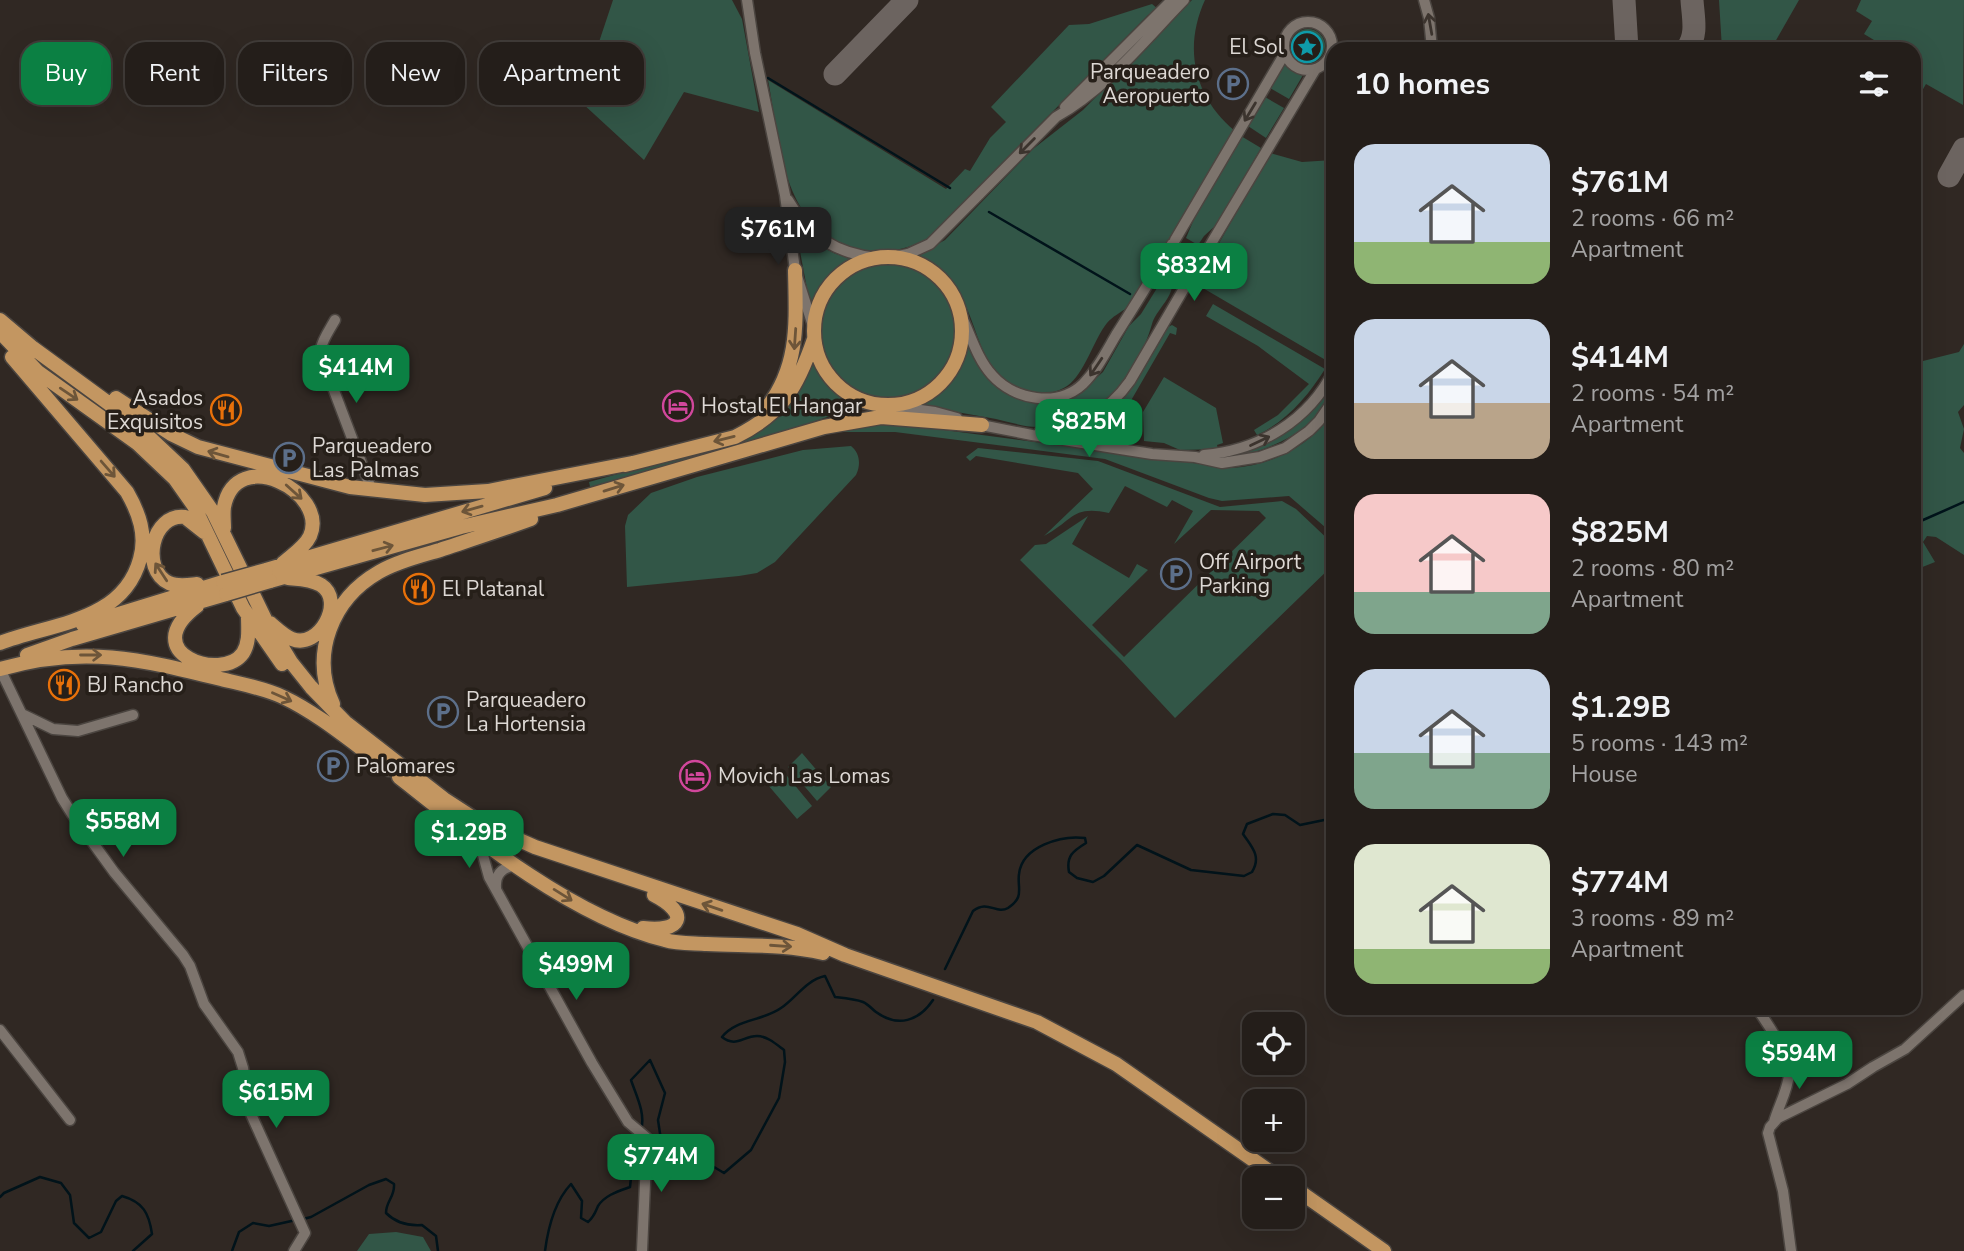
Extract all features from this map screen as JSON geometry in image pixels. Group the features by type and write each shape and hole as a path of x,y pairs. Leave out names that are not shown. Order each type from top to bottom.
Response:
{"main road":[{"path":"275,574 632,463 735,437 769,415 786,398 800,378 814,334 821,299 833,282 849,268 878,258 893,257 914,261 940,278 953,294 960,313 962,337 951,371 944,380 925,396 903,404 853,412 824,426"},
{"path":"750,429 782,385 793,356 796,328 795,270"},
{"path":"0,319 183,441 230,457 372,491 425,495 462,494 632,463"},
{"path":"0,319 33,348 130,419 170,454 194,483 219,538 248,614 267,645 313,703 389,769"},
{"path":"0,332 38,372 115,426 175,479 219,538 291,662 311,687 364,738 444,799 481,823 535,847 797,934 845,955 1037,1022 1116,1064 1262,1166"},
{"path":"814,334 825,371 839,387 857,399 885,406"},
{"path":"0,342 127,492 138,513 144,540 134,577 116,600 74,620 0,643"},
{"path":"0,652 275,574 557,505 824,426 881,417 982,425"},
{"path":"219,538 224,507 235,486 242,480 262,476 296,491 312,523 311,533 306,542 275,574"},
{"path":"338,714 327,692 323,674 323,653 328,630 358,588 388,567 528,520 557,505"},
{"path":"219,538 192,520 179,516 162,524 154,540 154,560 162,578 169,583 180,586 213,581 224,588"},
{"path":"265,619 292,640 301,641 316,634 328,620 330,597 321,585 275,574"},
{"path":"224,588 203,601 181,620 175,630 175,641 184,655 207,665 229,664 243,653 248,639 248,614"},
{"path":"0,667 72,639 203,601"},
{"path":"0,667 75,656 107,656 168,666 280,695 316,716 517,865 565,897 618,924 666,941 778,946 845,955"},
{"path":"618,924 657,930 670,928 678,915 669,903 623,877"},
{"path":"1305,1196 1384,1251"}],"street":[{"path":"747,0 755,53 785,195 795,270 814,334"},
{"path":"893,257 908,254 930,244 1172,0"},
{"path":"1056,117 1079,104 1098,87 1184,0"},
{"path":"1424,0 1432,42"},
{"path":"960,313 985,366 1001,384 1032,398 1045,399 1064,395 1082,386 1174,242 1285,53 1286,38 1292,29 1308,22 1320,26 1330,36 1331,42"},
{"path":"1285,53 1294,66 1315,70"},
{"path":"1013,430 1044,431 1069,427 1099,413 1130,381 1315,70 1326,62"},
{"path":"785,195 797,216 822,241 847,253 878,258"},
{"path":"335,320 321,346 321,360 372,491"},
{"path":"1195,457 1229,453 1285,428 1311,403 1326,381"},
{"path":"885,406 935,412 982,425 1152,454 1195,457 1222,463 1274,453 1309,431 1326,411"},
{"path":"0,667 62,798 106,861 190,966 204,1004 238,1052 250,1112 305,1233 293,1251"},
{"path":"22,714 53,729 78,731 133,715"},
{"path":"478,837 485,871 496,891 592,1063 633,1128 646,1138 642,1251"},
{"path":"496,891 500,872 517,865"},
{"path":"1774,1122 1847,1084 1905,1049 1964,995"},
{"path":"1761,1015 1780,1045 1789,1067 1789,1076 1768,1133 1783,1191 1791,1251"},
{"path":"0,1030 63,1108 70,1121"}],"green space":[{"path":"613,0 732,0 742,19 759,112 684,92 644,160 584,105 644,105 644,42 599,42"},
{"path":"1192,0 1205,0 1195,36 1196,71 1210,103 1235,131 1128,307 1107,323 1079,374 1062,389 1042,393 1026,391 1009,383 997,372 981,345 962,299 949,280 936,268 915,257 945,240 1033,149 1083,110"},
{"path":"1719,0 1799,0 1775,42 1722,42"},
{"path":"1861,0 1964,0 1963,105 1926,84 1921,93 1921,42 1873,42 1874,40 1864,34 1872,21 1856,11"},
{"path":"1152,4 1158,9 1148,15 926,240 890,251 852,248 828,237 811,221 797,201 781,154 768,80 946,189 965,169 970,171 990,138 1006,122 991,107 1069,25 1089,24"},
{"path":"1308,29 1320,34 1325,46 1320,58 1308,63 1296,58 1291,46 1296,34"},
{"path":"1285,63 1303,75 1289,99 1270,88"},
{"path":"1265,97 1284,108 1266,138 1248,126"},
{"path":"1241,136 1261,148 1216,225 1198,245 1186,238 1197,212"},
{"path":"1270,153 1302,162 1326,160 1326,360 1196,284"},
{"path":"794,219 819,245 852,259 828,280 811,310"},
{"path":"889,263 915,268 937,283 952,305 957,331 952,357 937,379 915,394 889,399 863,394 841,379 826,357 821,331 826,305 841,283 863,268"},
{"path":"1162,280 1172,282 1172,288 1154,319 1136,362 1112,395 1079,418 1059,425 1033,427 923,405 940,393 953,378 962,360 967,340 983,373 996,386 1012,396 1082,391 1103,372 1129,326 1141,314"},
{"path":"1213,304 1325,369 1296,407 1278,423 1257,435 1254,430 1278,415 1309,384 1258,346 1206,316"},
{"path":"1172,325 1177,328 1176,335 1170,333 1129,404 1114,420 1116,441 1064,435 1085,427 1116,406 1138,379 1168,327"},
{"path":"1964,344 1964,405 1958,412 1964,429 1960,448 1964,453 1964,555 1936,537 1927,536 1923,542 1935,562 1921,568 1921,362 1959,352"},
{"path":"813,352 830,384 859,406 743,446 641,473 591,491 589,482 742,439"},
{"path":"1164,377 1216,408 1223,443 1217,445 1218,449 1180,450 1164,443 1144,441 1143,412"},
{"path":"1326,385 1324,407 1300,431 1269,447 1238,456 1283,433"},
{"path":"1326,421 1326,528 1289,496 1222,501 1105,459 895,432 835,432 870,424 906,425 1231,468 1261,463 1288,452 1301,445"},
{"path":"851,446 859,459 856,475 775,562 757,573 627,587 625,526 628,515 651,493 697,477 803,450"},
{"path":"978,448 1098,461 1220,507 1282,501 1296,509 1326,537 1326,572 1175,718 1020,560 1035,545 1046,544 1088,516 1072,544 1129,578 1137,564 1148,570 1092,625 1124,657 1266,518 1259,511 1211,510 1174,544 1193,511 1172,500 1167,507 1125,486 1109,513 1080,513 1044,536 1093,489 1078,473 976,456 970,461 966,457"},
{"path":"802,753 831,787 817,801 788,767"},
{"path":"783,771 812,806 797,819 768,785"},
{"path":"396,1232 423,1237 431,1251 357,1251 369,1234"}],"waterway":[{"path":"768,78 950,188"},
{"path":"989,212 1130,294"},
{"path":"1921,521 1964,502"},
{"path":"945,969 973,911 983,906 1004,910 1013,904 1019,892 1022,864 1027,856 1044,844 1065,838 1085,838 1086,843 1074,851 1070,858 1069,872 1077,878 1093,882 1104,876 1137,845 1191,870 1244,876 1252,872 1256,861 1256,856 1243,834 1247,824 1273,814 1285,815 1300,825 1326,820"},
{"path":"641,1130 641,1111 631,1080 650,1060 665,1093 658,1120 661,1140 672,1152 694,1155 724,1173 751,1150 779,1098 785,1062 784,1050 768,1039 752,1036 736,1042 722,1037 728,1031 774,1012 812,981 825,976 835,997 863,1002 892,1020 915,1017 933,1000"},
{"path":"545,1251 553,1215 571,1184 582,1201 581,1218 588,1222 604,1199 630,1187 637,1136"},
{"path":"0,1197 40,1177 61,1183 70,1195 74,1223 89,1238 101,1232 116,1201 122,1196 129,1198 144,1209 152,1234 133,1251"},
{"path":"303,1219 386,1179 394,1184 386,1213 402,1223 422,1225 436,1236 438,1251"},
{"path":"232,1251 239,1232 253,1223 269,1226 296,1220"}],"taxiway":[{"path":"835,74 907,0"},
{"path":"1624,0 1627,42"},
{"path":"1691,42 1694,32 1692,0"},
{"path":"1949,176 1964,149"}],"place":[{"name":"El Sol","path":"1307,47"},
{"name":"Parqueadero Aeropuerto","path":"1233,84"},
{"name":"Hostal El Hangar","path":"678,406"},
{"name":"Asados Exquisitos","path":"226,410"},
{"name":"Parqueadero Las Palmas","path":"289,458"},
{"name":"Off Airport Parking","path":"1176,574"},
{"name":"El Platanal","path":"419,589"},
{"name":"BJ Rancho","path":"64,685"},
{"name":"Parqueadero La Hortensia","path":"443,712"},
{"name":"Palomares","path":"333,766"},
{"name":"Movich Las Lomas","path":"695,776"}]}
